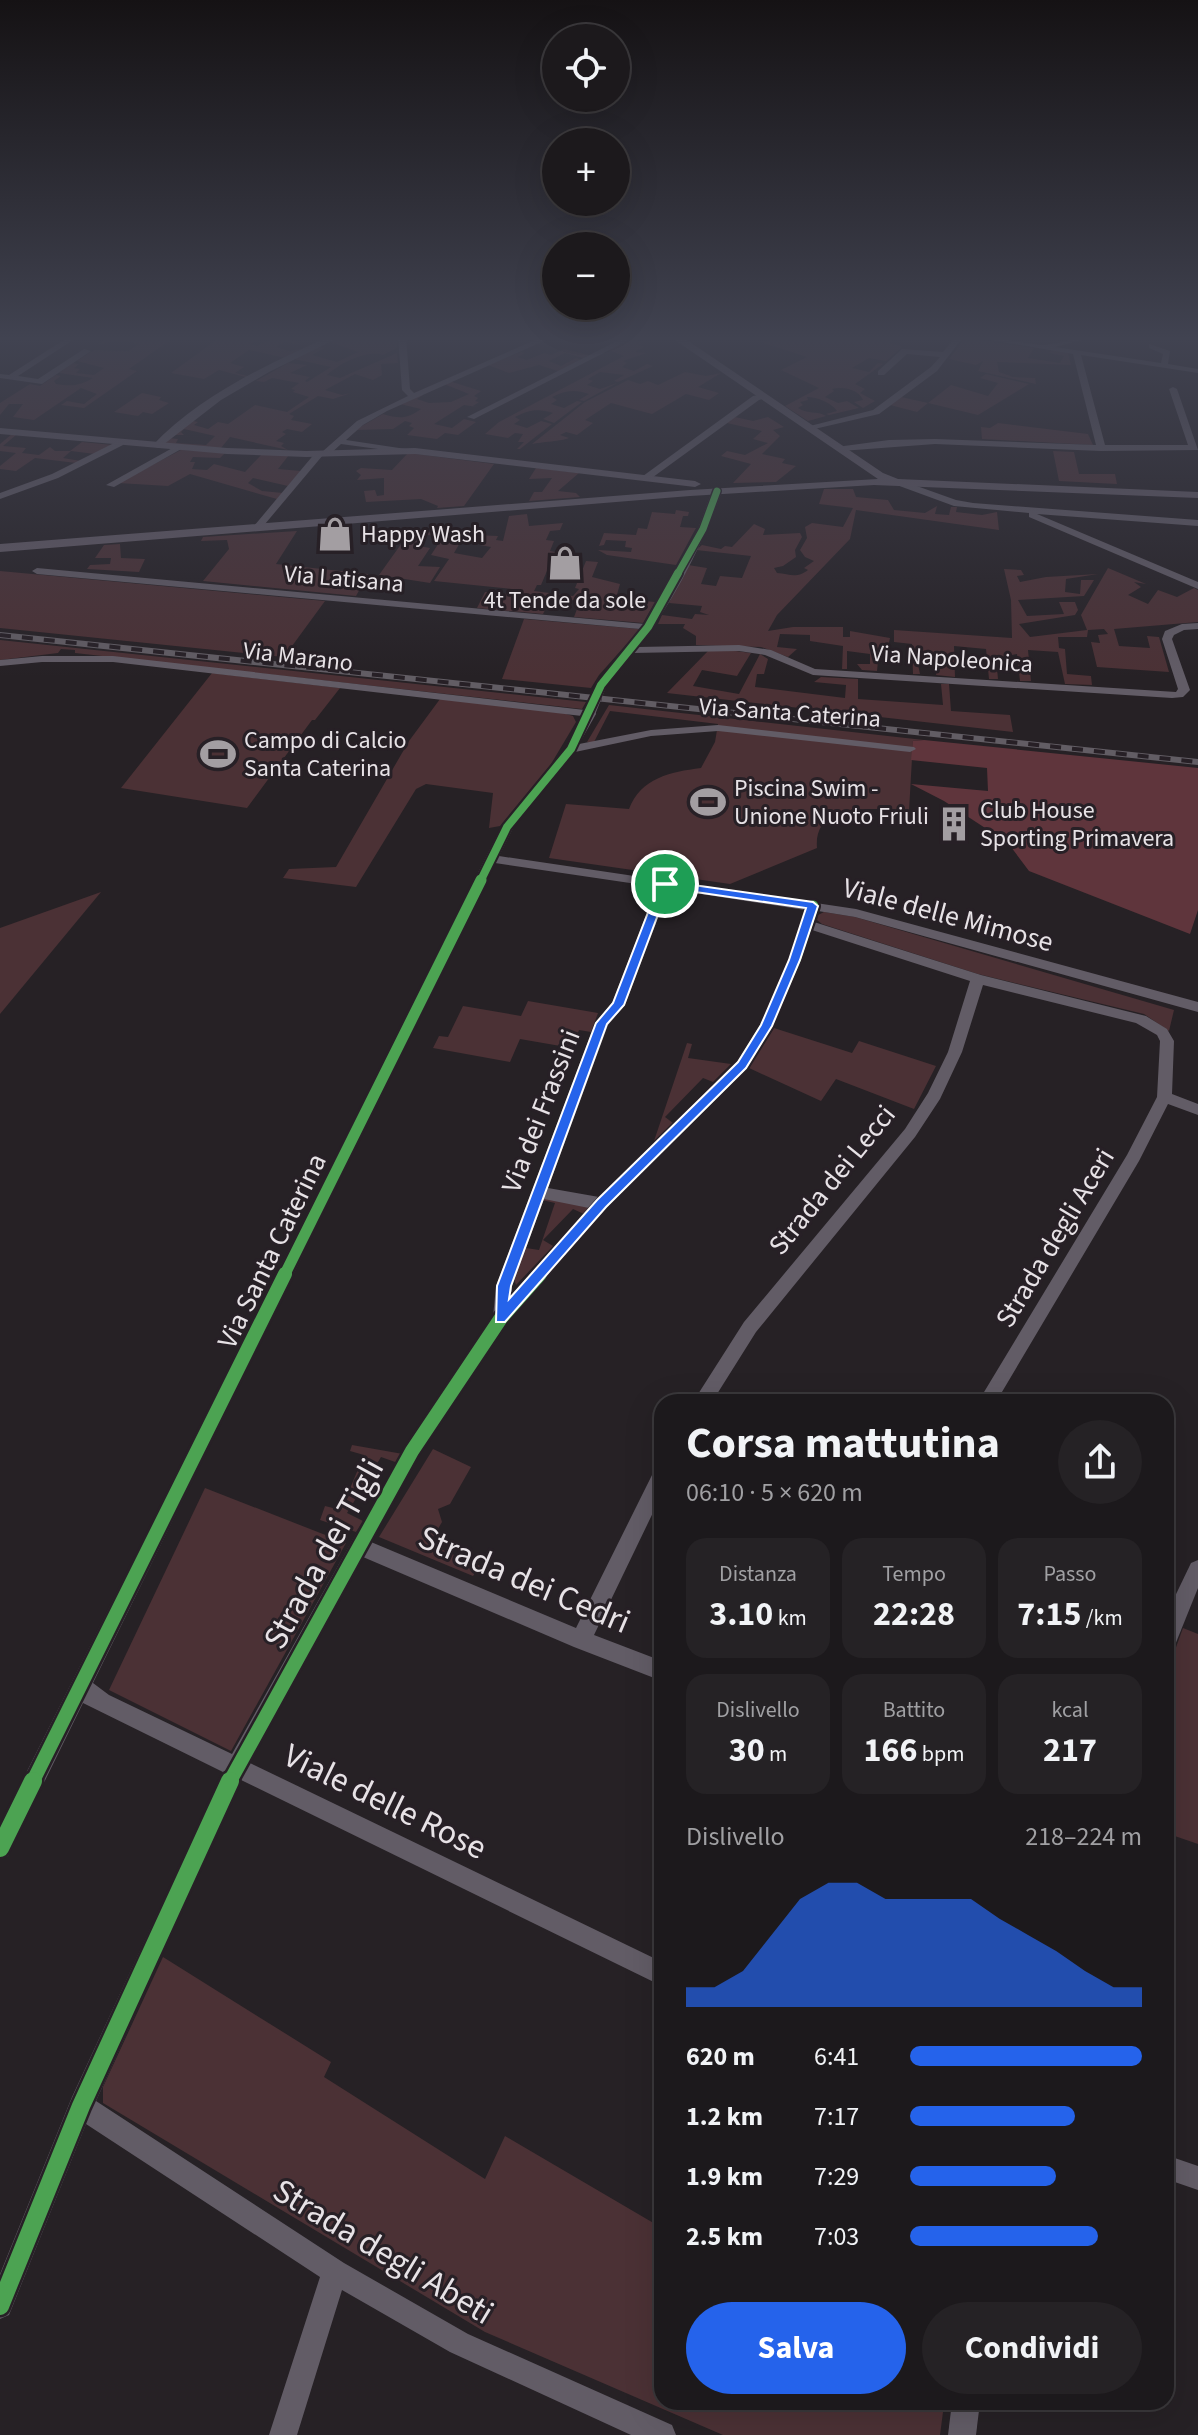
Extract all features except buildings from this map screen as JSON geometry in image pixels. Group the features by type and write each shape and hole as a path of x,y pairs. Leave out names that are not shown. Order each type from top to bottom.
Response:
{"main road":[{"path":"218,450 322,454 415,451 703,485 717,491"},
{"path":"845,450 879,475 897,482"},
{"path":"0,548 717,491 897,482 1198,495"}],"street":[{"path":"0,496 55,476 107,450"},
{"path":"111,485 176,450"},
{"path":"257,528 327,450"},
{"path":"404,450 415,451"},
{"path":"646,478 685,450"},
{"path":"897,482 954,503 1198,523"},
{"name":"Via Santa Caterina","path":"0,1848 507,827 571,749 601,685 648,627 703,529 717,491"},
{"path":"1023,511 1198,586"},
{"name":"Via Latisana","path":"37,571 648,627"},
{"name":"Via Napoleonica","path":"628,650 739,648 767,652 813,672 1179,695 1184,690 1167,639 1169,633 1182,627 1198,626"},
{"name":"Via Marano","path":"0,663 56,658 113,659 590,712"},
{"name":"Via Santa Caterina","path":"571,749 651,733 718,728 910,749"},
{"name":"Viale delle Mimose","path":"493,859 877,918 1198,1007"},
{"name":"Via dei Frassini","path":"501,1318 504,1286 538,1192 602,1023 618,1005 665,884"},
{"name":"Strada dei Tigli","path":"0,2306 81,2106 236,1767 412,1451 501,1318 602,1204 742,1065 766,1026 813,906"},
{"name":"Strada degli Aceri","path":"807,924 978,979 1129,1015 1153,1025 1167,1041 1164,1097 1134,1157 992,1394"},
{"name":"Strada dei Lecci","path":"707,1394 750,1327 910,1133 935,1095 955,1052 978,979"},
{"path":"1164,1097 1198,1110"},
{"path":"538,1192 602,1204"},
{"path":"581,1640 654,1491"},
{"name":"Strada dei Cedri","path":"361,1547 654,1668"},
{"path":"1174,1621 1198,1569"},
{"name":"Viale delle Rose","path":"82,1686 89,1695 654,1970"},
{"name":"Strada degli Abeti","path":"81,2106 335,2272 459,2343 631,2429 662,2435"},
{"path":"1174,2170 1198,2178"},
{"path":"283,2435 335,2272"},
{"path":"962,2435 965,2410"}],"shaded area":[{"path":"25,450 22,453 39,455 46,450 104,450 95,454 71,451 63,458 81,461 76,463 35,458 16,471 0,469 0,466 16,453 0,451"},
{"path":"181,450 226,452 220,458 193,457 190,462 195,462 192,469 207,470 214,464 245,472 262,454 289,455 278,469 301,471 288,486 253,478 248,483 262,491 283,493 277,499 190,474 168,486 118,483"},
{"path":"755,450 766,450 762,454 785,459 782,463 796,466 776,482 733,483 751,464 721,456 727,451 745,455"},
{"path":"1053,451 1074,452 1079,474 1115,474 1117,484 1059,481"},
{"path":"408,453 494,464 464,506 437,508 421,499 366,502 364,491 375,490 377,496 384,495 384,478 357,480 361,475 356,471 361,468 392,470"},
{"path":"536,468 579,473 558,491 576,493 580,497 529,501 534,492 542,492 552,478 529,479"},
{"path":"824,489 853,489 856,497 888,500 894,510 925,513 937,506 935,514 949,515 951,507 957,507 956,512 982,515 997,512 999,530 856,510 850,539 777,615 768,631 793,627 843,627 843,637 850,637 850,631 890,638 888,647 879,652 877,671 862,670 857,664 870,664 870,654 847,651 847,669 842,669 843,646 810,641 810,635 780,634 777,647 797,649 788,657 761,647 696,645 696,636 683,628 685,624 658,624 662,615 692,619 695,614 709,615 700,612 702,606 669,603 688,565 707,568 701,584 716,586 720,576 742,578 751,556 696,550 702,545 721,549 732,547 754,524 765,529 763,535 800,533 802,537 795,550 796,557 774,568 777,573 793,575 808,570 804,568 814,561 805,557 800,550 807,538 805,527 812,523 843,527 853,508 819,504"},
{"path":"676,510 689,512 688,516 683,516 680,527 696,528 676,565 607,555 598,550 631,552 632,548 625,547 626,541 606,540 604,545 599,546 604,533 636,535 638,528 647,529 652,512 675,514"},
{"path":"527,514 529,526 563,523 560,530 550,531 546,540 554,541 550,551 555,552 541,585 537,585 534,591 573,596 579,589 575,588 586,561 598,562 592,577 620,584 616,598 655,602 643,623 574,617 580,601 551,598 543,614 477,608 485,592 509,594 512,589 434,581 449,559 431,555 448,529 456,530 450,539 461,541 454,553 482,558 491,547 480,545 482,541 471,540 474,535 498,536 496,540 503,541 509,516"},
{"path":"297,531 276,564 368,574 356,596 203,581 229,549 227,540 201,541 203,537"},
{"path":"440,532 437,536 427,535 419,546 430,548 418,566 440,567 430,583 379,575 409,533"},
{"path":"120,544 121,558 145,559 139,572 87,569 90,565 110,564 111,558 95,558 104,545"},
{"path":"1108,568 1146,584 1134,582 1141,587 1128,595 1148,604 1158,590 1177,597 1194,588 1198,590 1198,622 1114,629 1119,646 1150,648 1147,636 1159,637 1169,672 1097,667 1091,642 1100,643 1098,635 1108,634 1104,629 1088,630 1087,637 1058,637 1059,648 1065,649 1067,674 1091,676 1092,685 1065,684 1058,652 1028,650 1031,681 1020,681 1017,654 996,658 998,679 989,679 986,649 954,646 955,677 936,675 939,658 916,655 920,674 913,674 912,644 894,642 894,630 1012,638 1011,600 1004,569 1021,570 1024,575 1017,576 1020,582 1098,574 1066,579 1065,592 1080,594 1081,580 1094,580 1084,596 1018,600 1027,616 1064,614 1059,602 1075,602 1078,610 1075,615 1019,624 1030,637 1087,630 1081,615"},
{"path":"0,571 325,601 284,657 0,628"},
{"path":"524,619 640,629 591,688 502,679"},
{"path":"0,640 586,702 582,709 75,653 75,650 61,649 58,653 0,660"},
{"path":"708,651 751,653 737,676 702,670 693,686 739,694 760,654 768,659 764,674 757,674 755,687 845,698 846,685 814,682 821,677 858,679 858,699 943,705 941,684 949,684 951,711 1010,715 1013,732 667,693"},
{"name":"Campo di Calcio Santa Caterina","path":"212,673 340,688 312,720 247,808 121,788"},
{"path":"440,699 563,713 573,716 576,722 551,764 500,826 489,828 493,793 426,784 416,789 356,887 283,878 289,869 336,867 409,741"},
{"name":"Piscina Swim - Unione Nuoto Friuli","path":"609,705 924,740 913,741 909,811 865,809 836,815 825,822 818,833 817,848 730,884 549,858 566,804 629,809 649,783 678,772 701,768 715,742 718,724 610,711 594,742 587,742"},
{"path":"913,741 1198,768 1198,910 1190,934 1029,871 1008,843 944,801 911,784 988,791 987,768 911,760"},
{"path":"101,892 0,1014 0,928"},
{"path":"824,912 855,917 1174,1010 1169,1031 1144,1014 978,974 822,924 817,920 818,915"},
{"path":"528,1001 598,1013 591,1032 579,1030 572,1048 520,1039 510,1062 433,1048 439,1036 448,1037 463,1006 521,1016"},
{"path":"774,1028 852,1053 859,1041 936,1066 914,1109 836,1079 821,1101 749,1068"},
{"path":"687,1043 692,1044 688,1058 731,1064 713,1082 703,1078 665,1117 673,1123 654,1141"},
{"path":"543,1196 591,1206 584,1214 573,1209 543,1240 553,1246 516,1285 514,1279 526,1248 539,1250 555,1203 542,1200"},
{"path":"352,1445 403,1454 398,1463 381,1457 347,1513 363,1521 356,1532 320,1520 325,1506 341,1510 364,1455 350,1451"},
{"path":"433,1449 471,1467 450,1504 438,1509 442,1522 429,1544 480,1566 473,1576 379,1537"},
{"path":"205,1488 346,1543 231,1751 109,1690"},
{"path":"1183,1628 1198,1634 1198,1844 1174,1836 1174,1653"},
{"path":"163,1957 331,2062 324,2077 485,2179 505,2136 654,2223 654,2405 485,2332 103,2103 103,2087"},
{"path":"665,2410 943,2412 940,2435 723,2435"}],"railway":[{"path":"0,635 1198,762"}],"cycle path":[{"path":"0,1848 507,827 571,749 601,685 648,627 703,529 717,491"},
{"path":"0,2306 81,2106 236,1767 412,1451 501,1318 602,1204 742,1065 766,1026 795,960 813,906"}],"place":[{"name":"Happy Wash","path":"335,534"},
{"name":"4t Tende da sole","path":"565,563"},
{"name":"Campo di Calcio Santa Caterina","path":"218,754"},
{"name":"Piscina Swim - Unione Nuoto Friuli","path":"708,802"},
{"name":"Club House Sporting Primavera","path":"954,824"}],"route":[{"path":"665,884 813,906 795,960 766,1026 742,1065 602,1204 501,1318 504,1286 538,1192 602,1023 618,1005 665,884"}]}
